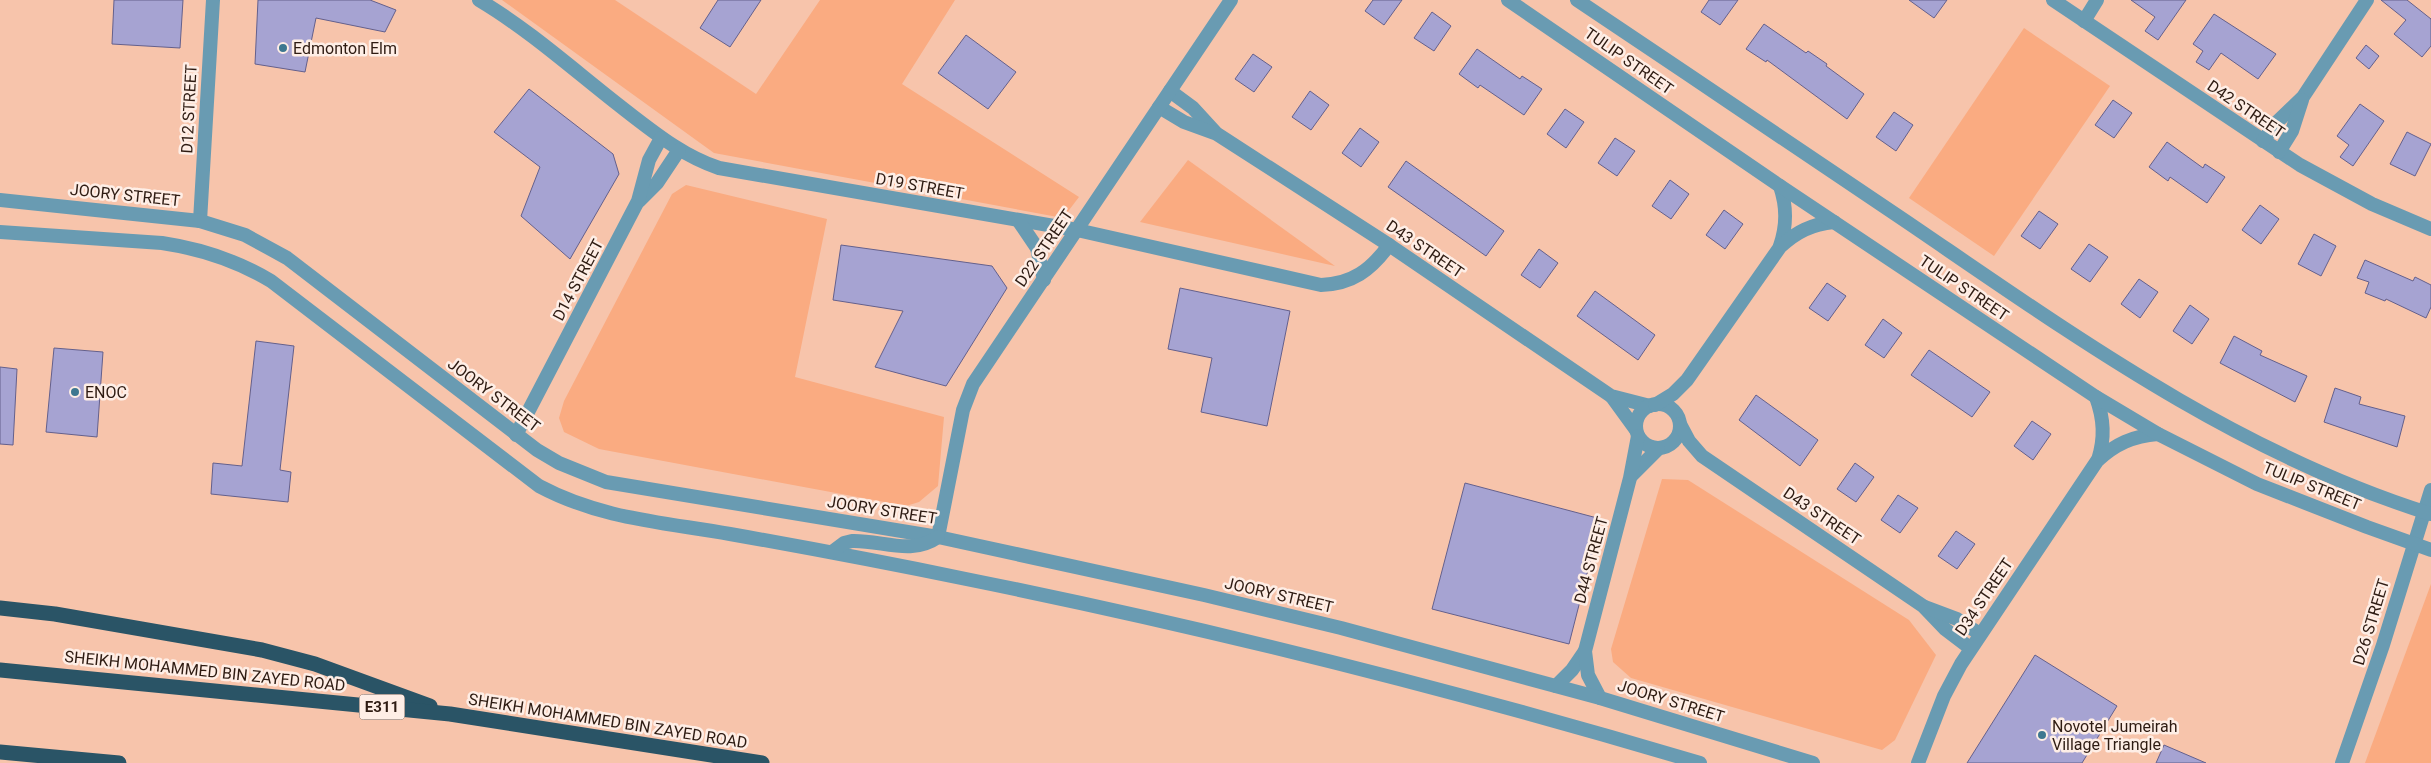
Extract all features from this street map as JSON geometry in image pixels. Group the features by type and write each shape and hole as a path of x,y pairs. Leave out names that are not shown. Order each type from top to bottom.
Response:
{"highway":[{"path":"0,608 55,614 262,650 315,664 450,714"},
{"name":"SHEIKH MOHAMMED BIN ZAYED ROAD","path":"0,670 450,714 762,763"},
{"path":"0,752 119,763"}],"street":[{"name":"D12 STREET","path":"200,221 213,0"},
{"name":"D19 STREET","path":"479,0 661,138 703,162 736,172 1077,230 1321,285 1348,281 1361,275 1372,267 1389,245"},
{"name":"D22 STREET","path":"938,537 967,397 979,373 1044,280 1232,0"},
{"name":"TULIP STREET","path":"1508,0 1780,186 2096,397 2158,434 2258,484 2431,550"},
{"name":"TULIP STREET","path":"1578,0 1972,267 2169,396 2276,452 2376,495 2428,513"},
{"name":"D42 STREET","path":"2053,0 2074,6 2084,21 2279,152 2343,189 2431,229"},
{"path":"2084,21 2097,0"},
{"path":"2263,141 2277,122 2303,97 2367,0"},
{"name":"D43 STREET","path":"1170,91 1193,108 1217,134"},
{"path":"2279,152 2292,131 2303,97"},
{"name":"D43 STREET","path":"1159,107 1184,122 1217,134 1389,245 1612,396 1652,405"},
{"name":"D14 STREET","path":"516,435 638,201 649,160 661,138"},
{"path":"638,201 657,183 679,150"},
{"path":"1780,186 1786,211 1786,223 1780,247"},
{"name":"JOORY STREET","path":"0,200 200,221 245,235 287,258 516,435 559,462 606,482 938,537 1312,621 1600,698 1813,763"},
{"path":"1018,220 1037,248 1044,280"},
{"path":"1687,380 1678,435 1662,448 1644,444 1637,433 1639,416 1652,405 1673,394 1687,380 1780,247 1799,232 1822,223 1834,222"},
{"path":"0,232 162,243 188,247 231,260 271,281 520,473 559,496 602,512 832,552 1088,603 1267,644 1572,725 1700,763"},
{"name":"D43 STREET","path":"1612,396 1637,433"},
{"name":"D34 STREET","path":"2096,397 2103,429 2097,461"},
{"path":"1652,405 1669,407 1679,421"},
{"name":"D43 STREET","path":"1679,421 1688,442 1702,456 1923,606 1945,629 1970,648"},
{"name":"D44 STREET","path":"1556,686 1572,670 1585,651 1630,478 1637,433"},
{"name":"D34 STREET","path":"1918,763 1944,696 1970,648 2097,461 2114,446 2124,441 2158,434"},
{"name":"D43 STREET","path":"1662,448 1702,456"},
{"name":"D44 STREET","path":"1630,478 1643,462 1662,448"},
{"name":"D26 STREET","path":"2342,763 2383,646 2414,544 2428,513 2431,490"},
{"path":"832,552 844,543 852,541 914,547 922,546 938,537"},
{"name":"D43 STREET","path":"1923,606 1957,619 1980,634"},
{"name":"D44 STREET","path":"1585,651 1588,675 1600,698"}],"shaded area":[{"path":"502,0 615,0 756,94 820,0 955,0 902,84 1079,197 1063,218 714,153"},
{"path":"2024,28 2110,86 1994,256 1909,198"},
{"path":"1188,160 1335,266 1140,222"},
{"path":"686,185 827,219 795,377 944,417 938,486 919,502 906,506 599,449 564,432 559,418 564,401 672,194"},
{"path":"1662,479 1688,480 1909,620 1936,655 1895,740 1882,750 1631,678 1613,662 1611,649"},
{"path":"2431,584 2431,763 2365,763"}],"building":[{"path":"114,0 183,0 180,48 112,44"},
{"name":"Edmonton Elm","path":"258,0 370,0 396,10 385,32 316,18 305,72 255,64"},
{"path":"718,0 761,0 730,47 700,28"},
{"path":"1373,0 1402,0 1384,25 1365,11"},
{"path":"1709,0 1738,0 1720,25 1701,12"},
{"path":"1909,0 1947,0 1934,18"},
{"path":"2131,0 2186,0 2158,40 2145,31 2155,17"},
{"path":"2381,0 2407,0 2431,19 2431,46 2422,57 2394,34 2406,20"},
{"path":"1432,12 1451,26 1434,51 1414,38"},
{"path":"2214,14 2276,54 2258,79 2221,53 2209,70 2196,62 2203,51 2193,44"},
{"path":"1764,24 1806,53 1808,51 1827,64 1826,66 1864,94 1847,119 1767,60 1766,62 1746,49"},
{"path":"966,35 1016,72 988,109 938,73"},
{"path":"2366,45 2379,56 2369,69 2356,58"},
{"path":"1477,49 1520,79 1522,76 1542,89 1524,115 1480,85 1478,88 1459,74"},
{"path":"1253,54 1272,67 1254,92 1235,79"},
{"path":"529,89 613,154 619,174 570,259 521,216 540,167 494,132"},
{"path":"1310,91 1329,105 1311,130 1292,117"},
{"path":"2113,100 2132,113 2114,138 2095,125"},
{"path":"2360,104 2384,121 2353,166 2340,157 2349,145 2337,136"},
{"path":"1565,109 1584,122 1566,148 1547,134"},
{"path":"1894,112 1913,125 1896,151 1876,137"},
{"path":"1360,128 1379,142 1361,167 1342,153"},
{"path":"2407,132 2431,144 2415,176 2390,164"},
{"path":"1615,138 1635,151 1617,176 1598,163"},
{"path":"2167,142 2203,168 2205,164 2225,177 2207,203 2170,177 2168,181 2149,167"},
{"path":"1406,161 1504,231 1486,256 1388,187"},
{"path":"1670,180 1689,194 1671,219 1652,206"},
{"path":"2260,205 2279,219 2261,244 2242,230"},
{"path":"1724,210 1743,224 1725,249 1706,235"},
{"path":"2039,211 2058,224 2040,249 2021,236"},
{"path":"2314,234 2336,246 2321,276 2298,264"},
{"path":"2089,244 2108,257 2090,282 2071,269"},
{"path":"841,245 992,266 1007,288 946,386 875,367 903,311 833,300"},
{"path":"1539,249 1558,263 1540,288 1521,275"},
{"path":"2365,260 2413,281 2415,277 2431,285 2431,307 2426,318 2386,299 2385,301 2365,293 2369,282 2357,278"},
{"path":"2139,279 2158,292 2140,318 2121,304"},
{"path":"1827,283 1846,296 1828,321 1809,308"},
{"path":"1180,288 1290,311 1267,426 1201,412 1212,358 1168,349"},
{"path":"1595,291 1655,335 1638,360 1577,316"},
{"path":"2190,305 2209,319 2192,344 2173,331"},
{"path":"1883,319 1902,333 1884,358 1865,345"},
{"path":"2234,336 2262,351 2260,355 2307,376 2295,402 2220,363"},
{"path":"256,341 294,346 280,470 291,472 288,502 211,494 213,463 242,466"},
{"name":"ENOC","path":"54,348 103,352 97,437 46,432"},
{"path":"1929,350 1990,392 1972,417 1911,375"},
{"path":"0,367 17,369 13,445 0,444"},
{"path":"2335,388 2361,397 2359,404 2405,416 2397,447 2324,422"},
{"path":"1756,395 1818,440 1800,466 1739,420"},
{"path":"2032,421 2051,434 2033,460 2014,446"},
{"path":"1855,463 1874,477 1856,502 1837,489"},
{"path":"1465,483 1601,519 1569,644 1432,609"},
{"path":"1898,495 1918,508 1900,533 1881,520"},
{"path":"1956,531 1975,544 1957,569 1938,556"},
{"name":"Novotel Jumeirah Village Triangle","path":"2035,655 2117,706 2082,763 1967,763"},
{"path":"2164,745 2206,763 2156,763"}],"place":[{"name":"Edmonton Elm","path":"283,48"},
{"name":"ENOC","path":"75,392"},
{"name":"Novotel Jumeirah Village Triangle","path":"2042,735"}]}
